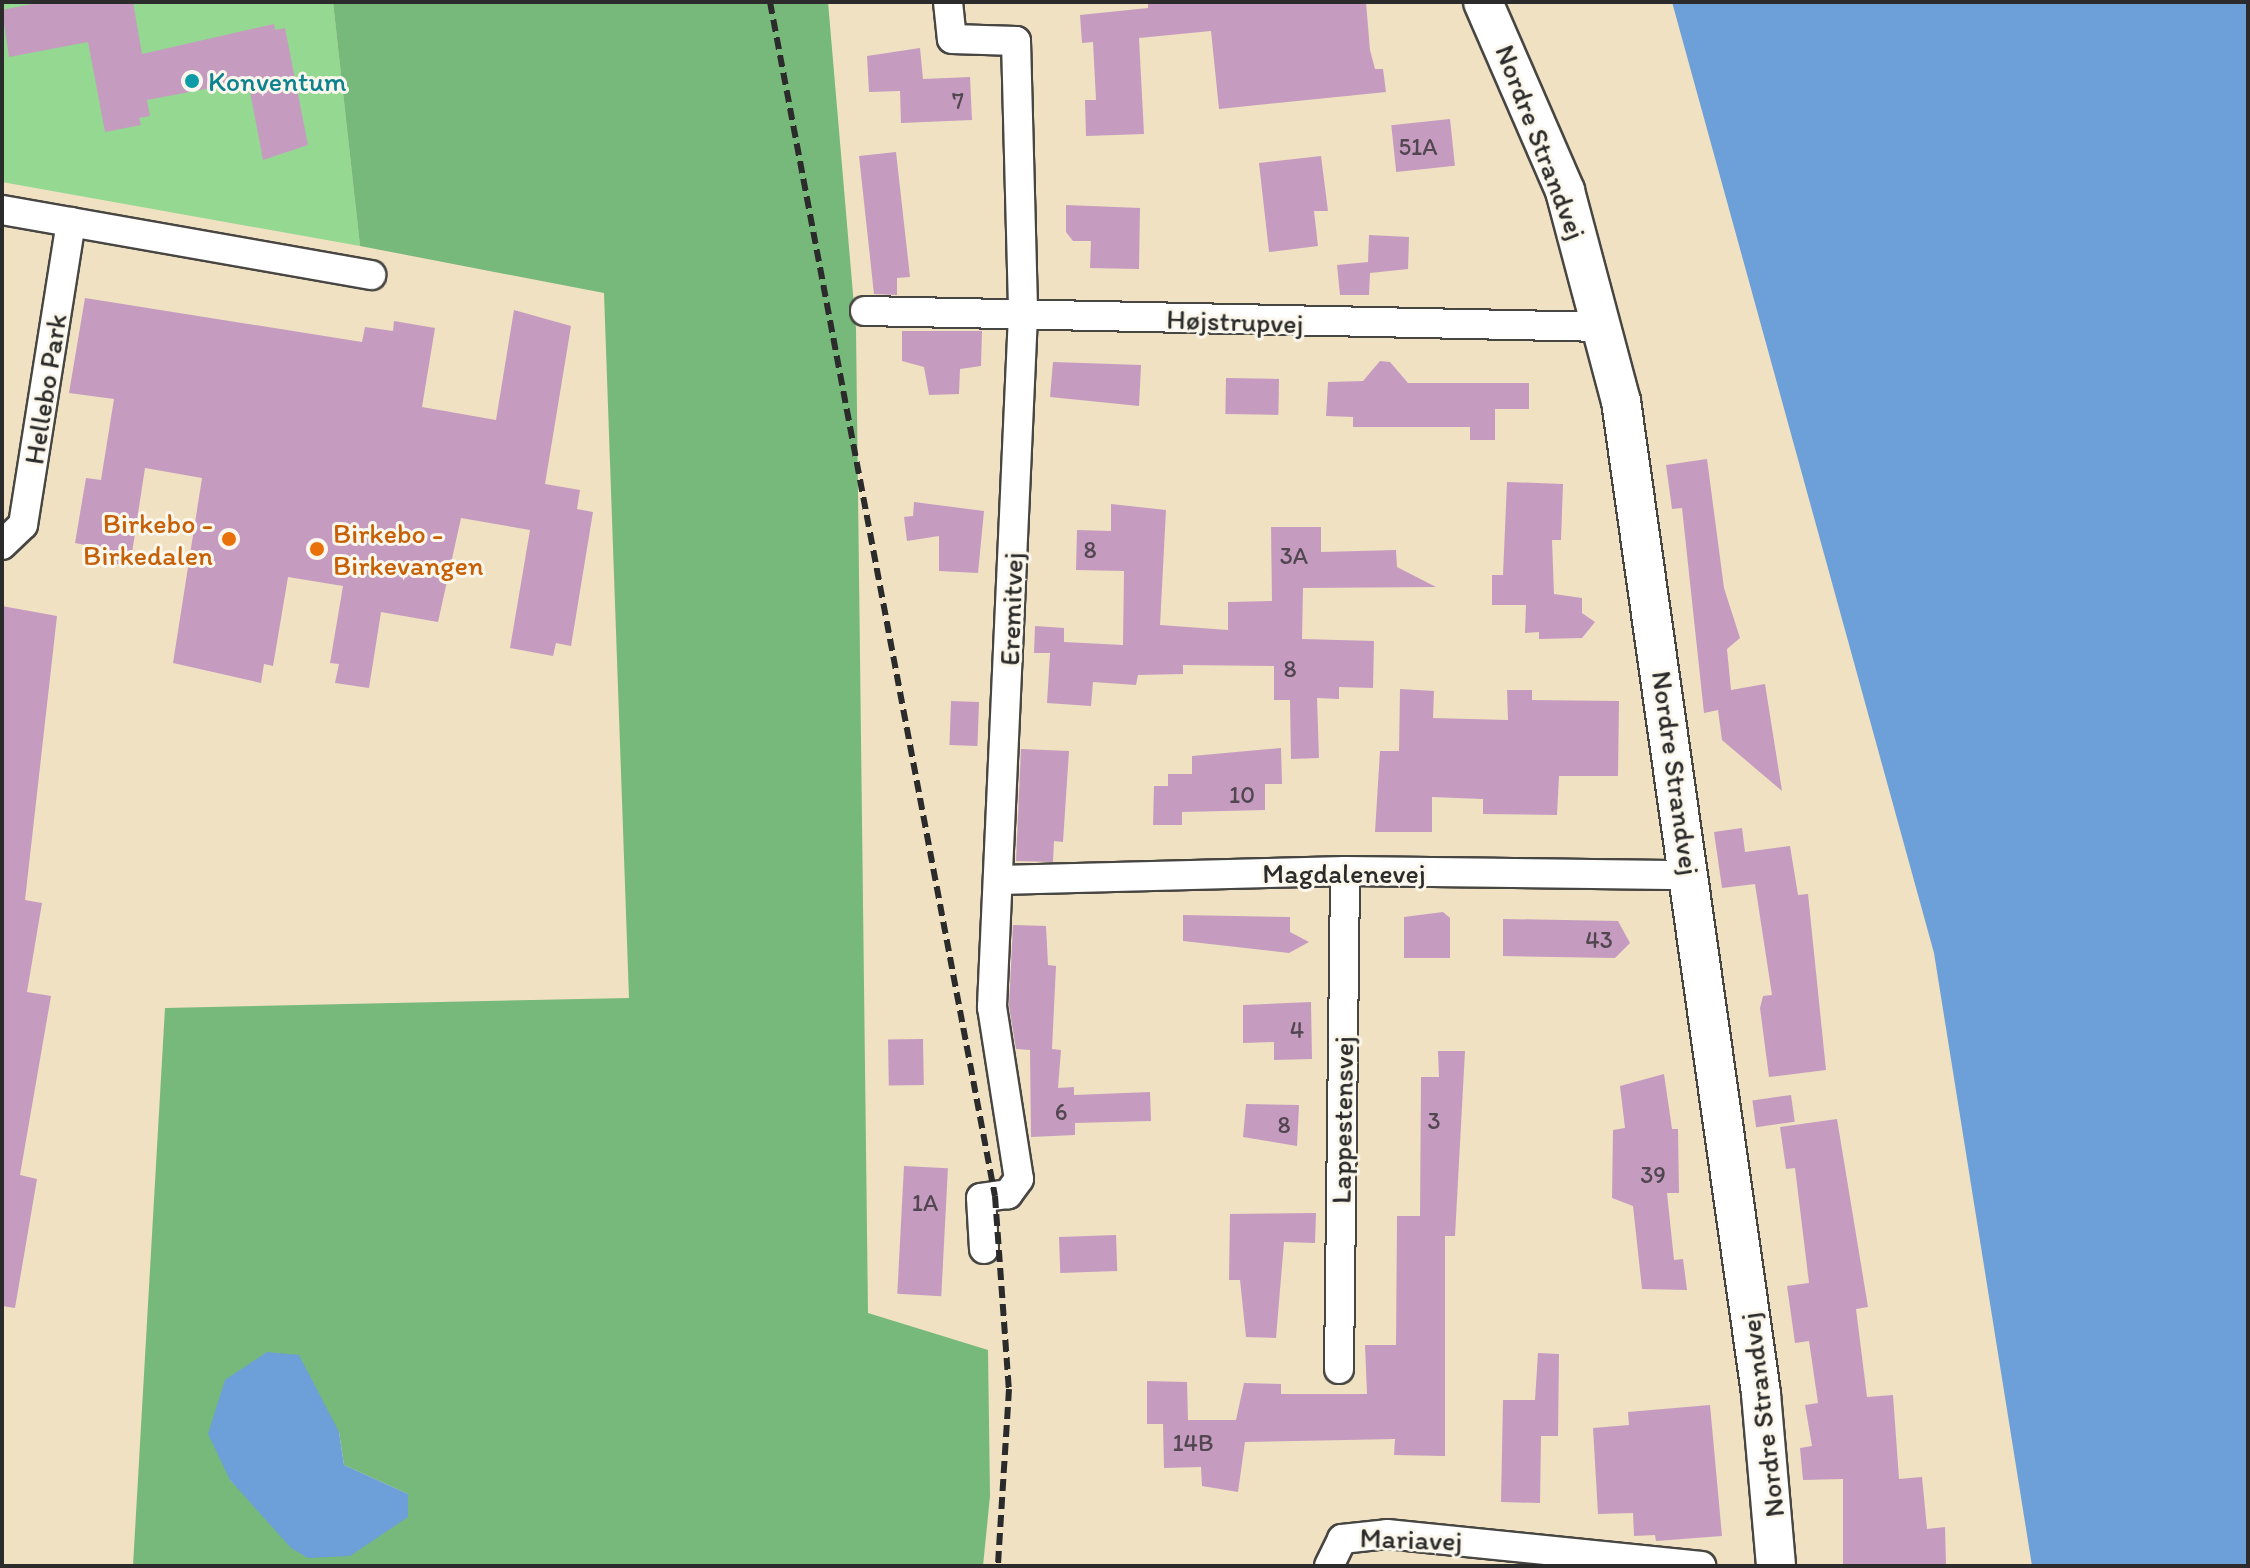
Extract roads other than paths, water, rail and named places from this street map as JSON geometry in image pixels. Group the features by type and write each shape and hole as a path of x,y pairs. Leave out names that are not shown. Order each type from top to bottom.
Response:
{"main road":[{"name":"Nordre Strandvej","path":"1483,2 1551,151 1605,327 1690,875 1769,1460 1776,1566"}],"street":[{"name":"Eremitvej","path":"948,2 952,39 1016,41 1023,315 992,1007 1019,1179 1008,1194 981,1198 984,1249"},
{"path":"2,210 371,275"},
{"name":"Hellebo Park","path":"2,545 23,525 71,222"},
{"name":"Højstrupvej","path":"865,311 1605,327"},
{"name":"Magdalenevej","path":"999,880 1345,871 1690,875"},
{"name":"Lappestensvej","path":"1339,1369 1345,871"},
{"name":"Mariavej","path":"1329,1566 1342,1539 1387,1534 1701,1566"}],"water":[{"path":"1672,2 2248,2 2248,1566 2032,1566 1934,953"},
{"path":"267,1352 299,1355 339,1432 344,1465 408,1494 408,1517 350,1556 308,1558 291,1548 230,1480 208,1434 225,1380"}],"railway":[{"path":"770,2 995,1196 1009,1389 998,1566"}],"place":[{"name":"Konventum","path":"192,81"},
{"name":"Birkebo - Birkedalen","path":"229,539"},
{"name":"Birkebo - Birkevangen","path":"317,549"}]}
